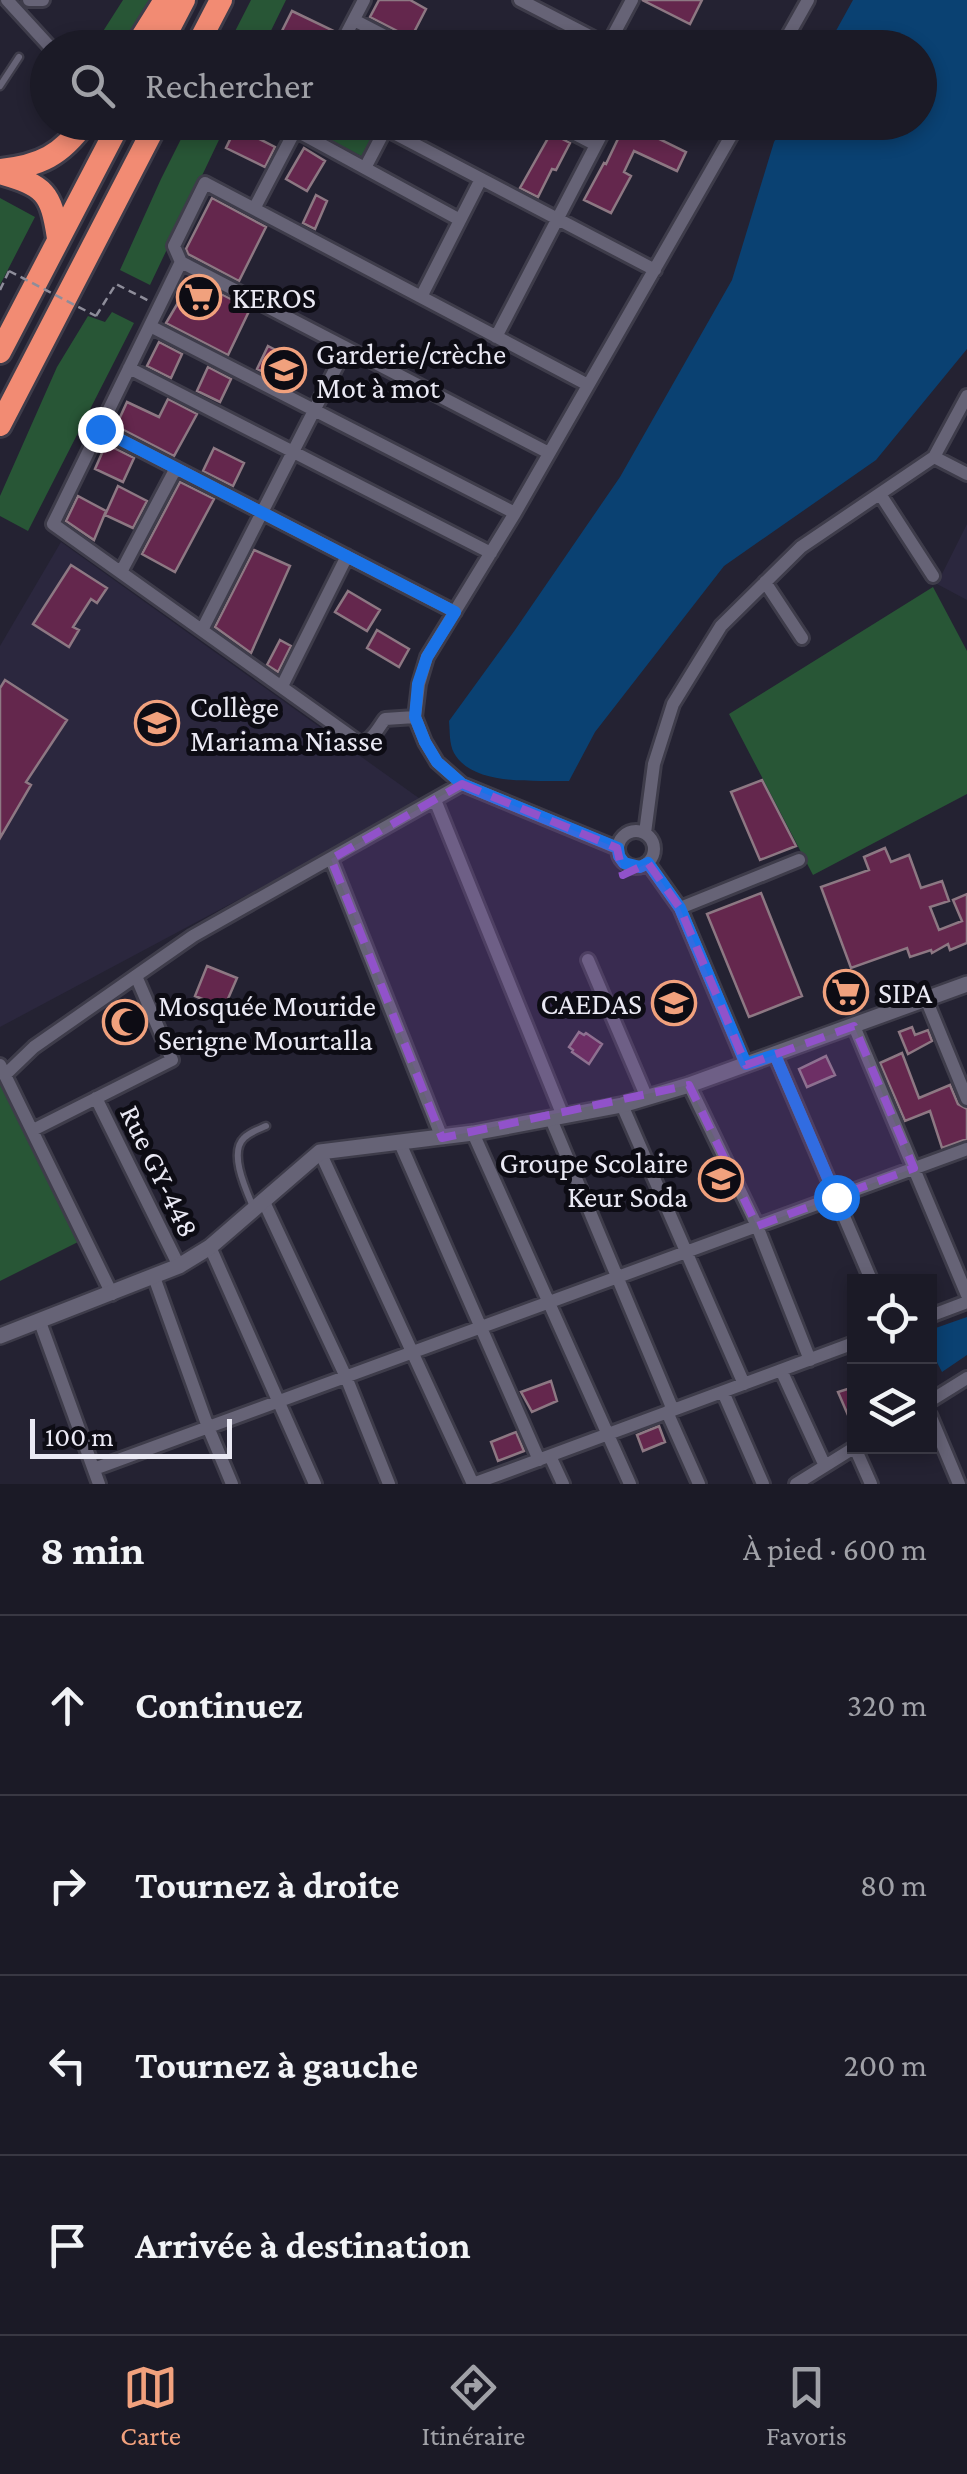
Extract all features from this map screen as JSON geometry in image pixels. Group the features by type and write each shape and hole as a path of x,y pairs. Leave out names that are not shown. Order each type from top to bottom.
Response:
{"highway":[{"path":"146,30 165,0"},
{"path":"168,30 184,0"},
{"path":"205,30 221,0"},
{"path":"0,172 52,156 71,140"},
{"path":"0,348 110,140"},
{"path":"0,425 148,140"},
{"path":"0,172 45,193 54,212 58,238"}],"street":[{"path":"8,0 35,30"},
{"path":"28,0 43,0"},
{"path":"349,30 364,0"},
{"path":"520,0 579,30"},
{"path":"618,30 632,0"},
{"path":"791,30 808,0"},
{"path":"354,20 373,30"},
{"path":"254,209 291,140"},
{"path":"320,140 460,220"},
{"path":"365,168 380,140"},
{"path":"413,140 655,270"},
{"path":"585,140 596,146"},
{"path":"496,337 599,140"},
{"path":"618,848 462,784 437,762 425,742 415,717 418,684 427,657 515,513 729,140"},
{"path":"421,297 481,178"},
{"path":"549,453 181,262 174,246 204,183 588,385"},
{"path":"181,262 54,524 360,742 370,740 385,720 415,717"},
{"path":"150,326 515,513"},
{"path":"202,630 346,348"},
{"path":"130,368 491,553"},
{"path":"645,833 654,764 673,704 721,626 801,547 934,458 967,396"},
{"path":"100,429 455,612"},
{"path":"934,458 967,474"},
{"path":"121,572 176,468"},
{"path":"880,494 933,576"},
{"path":"282,686 347,556"},
{"path":"765,582 802,638"},
{"path":"112,1294 3,1069 193,936 462,784"},
{"path":"436,800 699,1484"},
{"path":"627,833 645,833 654,847 653,856 640,867 624,863 619,856 620,839 627,833"},
{"path":"331,859 442,1138"},
{"path":"680,908 799,860"},
{"path":"648,863 680,908 746,1064"},
{"path":"588,960 647,1098"},
{"path":"33,1130 172,1060 136,976"},
{"path":"0,1336 179,1266 210,1247 320,1152 442,1138 622,1105 775,1055 967,984"},
{"path":"926,999 967,1098"},
{"path":"854,1026 967,1298 937,1313"},
{"path":"775,1055 869,1274"},
{"path":"689,1085 757,1226 810,1360"},
{"name":"Rue GY-448","path":"96,1098 179,1266"},
{"path":"622,1105 744,1384"},
{"path":"473,1133 630,1484"},
{"path":"400,1143 481,1327 544,1458 563,1484"},
{"path":"81,1484 208,1427 967,1148"},
{"path":"320,1152 476,1484 847,1347"},
{"path":"259,1206 346,1377 389,1484"},
{"path":"210,1247 315,1484"},
{"path":"154,1277 232,1484"},
{"path":"40,1322 96,1477"},
{"path":"782,1370 825,1466"},
{"path":"937,1396 967,1378"},
{"path":"723,1392 763,1484"},
{"path":"937,1432 959,1484"},
{"path":"796,1484 847,1453"},
{"path":"859,1454 871,1484"}],"lane":[{"path":"0,86 20,57"},
{"path":"259,1206 244,1186 238,1146 249,1134 266,1126"}],"path":[{"path":"0,290 9,271 96,316 116,284 160,306"}],"highlighted area":[{"path":"462,784 617,848 623,875 648,863 680,908 746,1065 854,1026 914,1168 757,1226 689,1085 442,1138 331,859"}],"shaded area":[{"path":"967,524 967,600 937,584"},
{"name":"Collège Mariama Niasse","path":"61,542 423,801 0,1027 0,646"}],"green space":[{"path":"123,0 152,0 132,30 104,30"},
{"path":"251,0 286,0 271,30 236,30"},
{"path":"180,140 219,140 150,285 120,270"},
{"path":"330,140 375,140 365,158"},
{"path":"0,198 35,217 0,285"},
{"path":"112,312 134,323 28,531 0,516 0,496 57,367 88,316 105,322"},
{"path":"933,587 967,651 967,794 813,875 729,714"},
{"path":"0,1084 78,1242 0,1281"}],"water":[{"path":"853,0 967,0 967,349 876,460 724,566 595,732 569,781 523,781 475,772 454,753 449,721 620,477 732,280 775,140 937,140 937,30 836,30"},
{"path":"967,1317 967,1355 942,1372 937,1362 937,1328"}],"building":[{"path":"379,0 410,0 426,9 415,30 395,30 370,17"},
{"path":"642,0 702,0 690,24"},
{"path":"292,11 332,30 282,30"},
{"path":"230,140 261,140 275,147 265,167 226,148"},
{"path":"547,140 570,143 538,197 520,188"},
{"path":"617,140 661,140 686,152 677,171 634,151 624,172 631,176 611,213 584,200"},
{"path":"304,148 325,161 307,191 286,179"},
{"path":"316,195 327,201 315,229 303,223"},
{"path":"212,198 266,227 239,281 188,254 186,249"},
{"path":"192,279 250,309 228,355 166,323"},
{"path":"159,342 182,354 171,378 147,366"},
{"path":"268,346 297,361 286,383 257,369"},
{"path":"208,367 231,379 220,402 197,391"},
{"path":"168,399 197,414 174,456 116,426 127,402 159,417"},
{"path":"106,444 134,458 123,482 95,469"},
{"path":"214,448 244,463 233,486 203,471"},
{"path":"180,482 214,499 175,572 142,554"},
{"path":"118,486 147,501 133,528 105,515"},
{"path":"78,496 106,511 94,540 66,521"},
{"path":"254,550 290,566 251,653 215,627"},
{"path":"71,565 107,588 97,603 91,599 73,627 79,630 69,647 33,624"},
{"path":"348,591 380,610 367,631 335,612"},
{"path":"377,630 409,649 399,667 367,648"},
{"path":"280,640 291,646 278,672 267,665"},
{"path":"5,680 67,720 26,782 31,785 0,838 0,688"},
{"path":"762,780 796,846 760,860 731,792"},
{"path":"885,848 891,862 909,855 921,888 942,881 949,901 930,907 939,930 962,921 953,900 967,894 967,943 950,950 948,944 932,953 931,950 910,957 907,948 851,968 821,887 869,870 864,857"},
{"path":"761,893 802,996 749,1017 707,914"},
{"path":"207,966 237,978 224,1008 195,996"},
{"path":"912,1027 915,1035 928,1030 932,1041 908,1054 899,1032"},
{"path":"579,1032 602,1044 589,1064 569,1047"},
{"path":"902,1053 919,1098 950,1085 958,1104 967,1109 967,1139 942,1148 930,1111 905,1121 880,1063"},
{"path":"826,1056 835,1075 807,1087 799,1069"},
{"path":"551,1381 557,1401 532,1412 521,1392"},
{"path":"847,1389 847,1413 838,1392"},
{"path":"659,1426 665,1442 643,1451 637,1435"},
{"path":"516,1432 524,1451 498,1461 491,1442"}],"place":[{"name":"KEROS","path":"199,297"},
{"name":"Garderie/crèche Mot à mot","path":"284,370"},
{"name":"Collège Mariama Niasse","path":"157,723"},
{"name":"SIPA","path":"846,992"},
{"name":"CAEDAS","path":"674,1003"},
{"name":"Mosquée Mouride Serigne Mourtalla","path":"125,1022"},
{"name":"Groupe Scolaire Keur Soda","path":"721,1179"}],"route":[{"path":"100,429 455,612 427,657 418,684 415,717 437,762 462,784 618,848 624,863 640,867 648,863 680,908 746,1064 775,1055 836,1197"}]}
